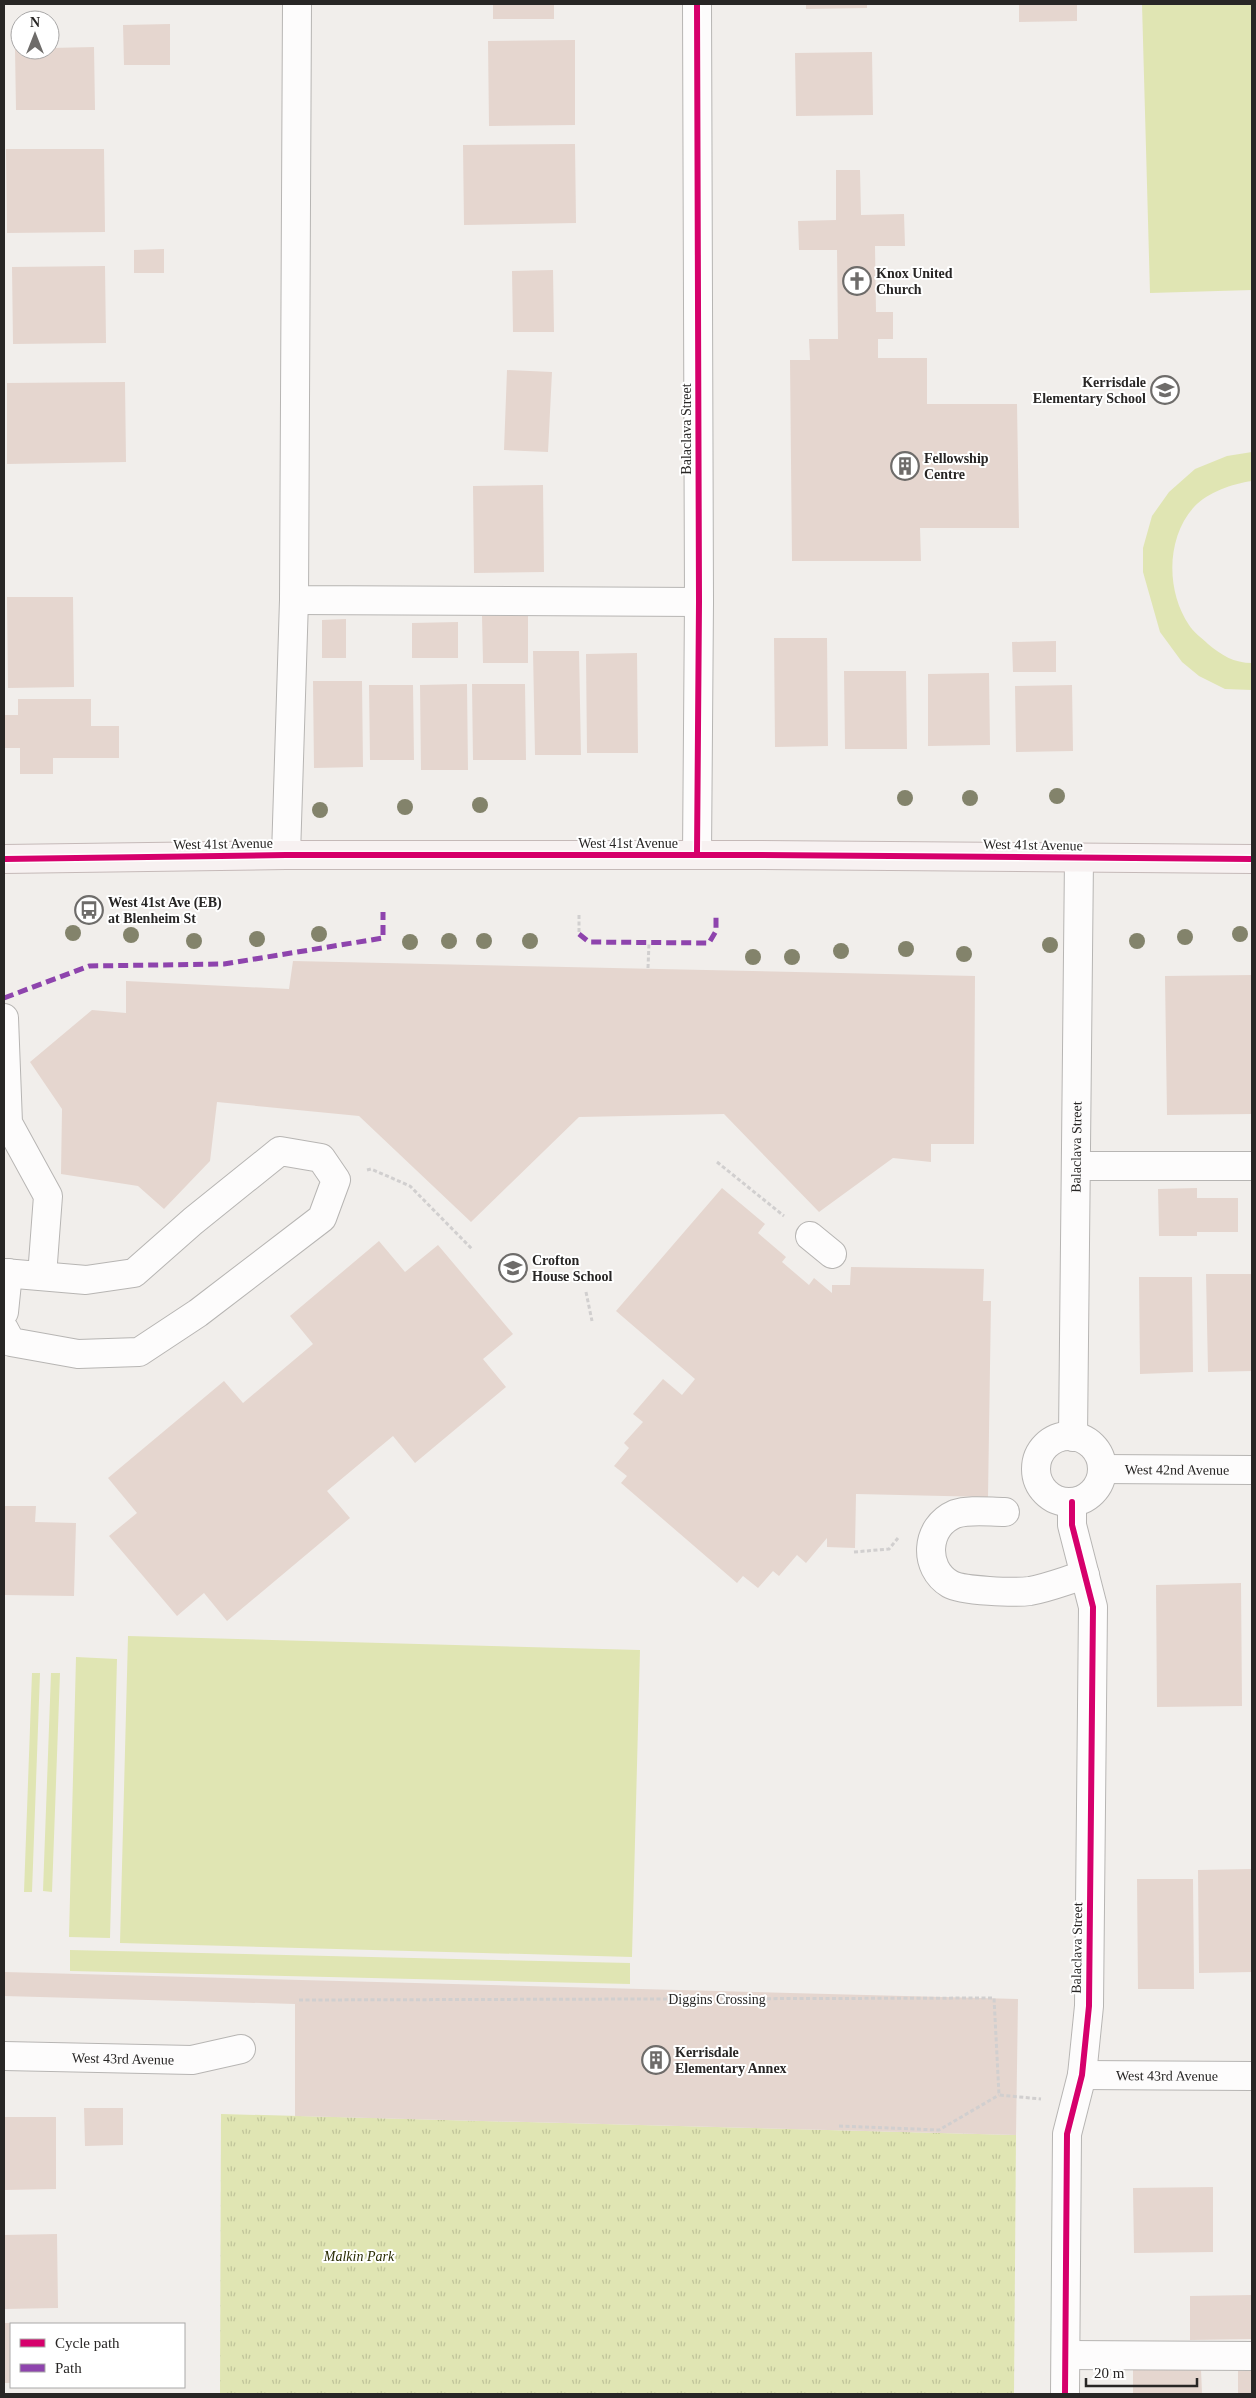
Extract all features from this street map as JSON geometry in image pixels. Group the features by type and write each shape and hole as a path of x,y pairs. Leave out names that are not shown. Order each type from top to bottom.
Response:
{"main road":[{"name":"West 41st Avenue","path":"4,859 286,855 697,855 1252,859"}],"street":[{"path":"286,855 294,600 298,4"},
{"name":"Balaclava Street","path":"697,4 699,602 697,855"},
{"path":"294,600 699,602"},
{"name":"Balaclava Street","path":"1073,1437 1079,858"},
{"path":"4,1018 8,1123 48,1196 42,1276"},
{"path":"4,1312 6,1273 86,1280 134,1273 193,1221 280,1151 321,1158 336,1180 322,1218 198,1313 139,1352 78,1354 11,1342 4,1329"},
{"path":"1076,1166 1252,1166"},
{"path":"810,1236 832,1254"},
{"path":"1073,1437 1084,1440 1094,1448 1100,1458 1102,1470 1100,1481 1094,1492 1084,1499 1072,1502 1058,1500 1046,1494 1038,1482 1036,1469 1039,1456 1047,1444 1059,1438 1073,1437"},
{"name":"West 42nd Avenue","path":"1102,1470 1252,1470"},
{"name":"Balaclava Street","path":"1065,2394 1067,2134 1082,2075 1089,2006 1094,1607 1072,1525 1072,1502"},
{"path":"1005,1512 969,1512 956,1514 944,1521 935,1531 930,1544 931,1560 939,1575 951,1585 967,1590 1030,1591 1085,1575"},
{"name":"West 43rd Avenue","path":"4,2056 192,2060 241,2049"},
{"name":"West 43rd Avenue","path":"1082,2075 1252,2076"},
{"path":"1066,2355 1252,2356"}],"path":[{"path":"579,915 579,934"},
{"path":"648,968 649,943"},
{"path":"718,1162 810,1236"},
{"path":"336,1180 371,1169 410,1186 473,1250"},
{"path":"586,1292 592,1321"},
{"path":"854,1552 889,1549"},
{"path":"839,2126 940,2130 999,2095 1044,2100"}],"green space":[{"path":"1142,4 1252,4 1252,290 1150,293"},
{"path":"1252,452 1252,481 1221,489 1206,497 1194,507 1178,534 1172,565 1176,597 1181,611 1195,633 1223,655 1239,662 1252,663 1252,690 1225,689 1199,676 1182,662 1160,632 1143,572 1143,548 1152,516 1169,492 1195,469 1227,456"},
{"path":"128,1636 640,1650 632,1957 120,1943"},
{"path":"76,1657 117,1659 110,1938 69,1937"},
{"path":"32,1673 40,1673 32,1892 24,1892"},
{"path":"51,1673 60,1673 52,1892 43,1891"},
{"path":"70,1950 630,1963 630,1984 70,1971"},
{"name":"Malkin Park","path":"221,2114 1016,2135 1014,2394 220,2394"}],"building":[{"path":"493,4 554,4 554,19 493,19"},
{"path":"806,4 867,4 867,8 806,9"},
{"path":"1019,4 1077,4 1077,21 1019,22"},
{"path":"170,24 170,65 124,65 123,25"},
{"path":"575,40 575,125 489,126 488,41"},
{"path":"94,47 95,110 16,110 15,60 60,60 60,48"},
{"path":"872,52 873,115 796,116 795,53"},
{"path":"575,144 576,223 464,225 463,145"},
{"path":"6,149 104,149 105,232 7,233"},
{"name":"Fellowship Centre","path":"836,170 860,170 861,215 904,214 905,246 875,246 876,312 893,312 893,339 878,339 878,358 927,358 927,404 1017,404 1019,528 920,528 921,561 792,561 790,360 810,360 809,339 838,339 837,250 799,250 798,221 836,220"},
{"path":"164,249 164,273 134,273 134,250"},
{"path":"105,266 106,343 13,344 12,267"},
{"path":"553,270 554,332 513,332 512,271"},
{"path":"507,370 552,372 548,452 504,450"},
{"path":"125,382 126,462 7,464 7,383"},
{"path":"543,485 544,572 474,573 473,486"},
{"path":"7,597 73,597 74,687 8,688"},
{"path":"482,616 528,616 528,663 483,663"},
{"path":"346,619 346,658 322,658 322,620"},
{"path":"458,622 458,658 412,658 412,623"},
{"path":"774,638 827,638 828,746 775,747"},
{"path":"1056,641 1056,672 1013,672 1012,642"},
{"path":"533,651 579,651 581,755 535,755"},
{"path":"637,653 638,753 587,753 586,654"},
{"path":"844,671 906,671 907,749 845,749"},
{"path":"989,673 990,745 928,746 928,674"},
{"path":"313,681 362,681 363,767 314,768"},
{"path":"467,684 468,770 421,770 420,685"},
{"path":"472,684 525,684 526,760 473,760"},
{"path":"369,685 413,685 414,760 370,760"},
{"path":"1072,685 1073,751 1016,752 1015,686"},
{"path":"18,699 91,699 91,726 119,726 119,758 53,758 53,774 20,774 20,748 4,748 4,715 18,715"},
{"path":"293,961 975,976 974,1144 931,1144 931,1162 893,1158 819,1212 724,1114 579,1117 471,1222 359,1116 217,1102 210,1161 164,1209 138,1186 61,1174 62,1109 30,1062 92,1010 126,1013 126,981 289,989"},
{"path":"1252,975 1252,1114 1167,1115 1165,976"},
{"path":"722,1188 765,1224 758,1233 786,1257 782,1262 809,1285 814,1278 832,1293 832,1285 850,1285 851,1267 984,1269 983,1301 991,1301 988,1497 856,1494 855,1548 827,1547 827,1538 806,1563 797,1555 779,1576 773,1571 758,1588 743,1576 737,1583 621,1483 627,1476 614,1466 629,1448 624,1443 643,1422 633,1414 663,1379 682,1395 695,1379 616,1311"},
{"path":"1197,1188 1197,1198 1238,1198 1238,1232 1197,1232 1197,1236 1159,1236 1158,1189"},
{"path":"379,1241 405,1272 438,1245 513,1334 483,1359 506,1387 415,1463 393,1436 327,1491 350,1518 227,1621 204,1593 177,1616 109,1536 137,1513 108,1478 224,1381 243,1403 313,1344 290,1316"},
{"path":"1206,1274 1252,1274 1252,1371 1208,1372"},
{"path":"1139,1277 1192,1277 1193,1372 1140,1374"},
{"path":"4,1506 36,1506 35,1522 76,1523 74,1596 4,1595"},
{"path":"1241,1583 1242,1706 1157,1707 1156,1585"},
{"path":"1252,1869 1252,1972 1199,1973 1198,1870"},
{"path":"1137,1879 1193,1879 1194,1989 1138,1989"},
{"name":"Kerrisdale Elementary Annex","path":"4,1972 1018,1999 1016,2135 295,2116 295,2004 4,1996"},
{"path":"84,2108 123,2108 123,2145 85,2146"},
{"path":"4,2117 56,2117 56,2189 4,2190"},
{"path":"1213,2187 1213,2252 1134,2253 1133,2188"},
{"path":"57,2234 58,2308 4,2309 4,2235"},
{"path":"1251,2295 1251,2339 1190,2340 1190,2296"},
{"path":"4,2323 10,2323 10,2383 4,2383"},
{"path":"1201,2369 1202,2394 1133,2394 1133,2370"},
{"path":"1238,2371 1252,2371 1252,2394 1238,2394"}],"marked path":[{"path":"4,998 89,966 224,964 383,938 383,912"},
{"path":"579,934 589,942 709,943 716,931 716,913"}],"cycle path":[{"path":"697,4 699,602 697,855"},
{"path":"4,859 286,855 758,855 1252,859"},
{"path":"1065,2394 1067,2134 1082,2075 1089,2006 1093,1607 1072,1525 1072,1502"}],"place":[{"name":"Knox United Church","path":"857,281"},
{"name":"Kerrisdale Elementary School","path":"1165,390"},
{"name":"Fellowship Centre","path":"905,466"},
{"name":"West 41st Ave (EB) at Blenheim St","path":"89,910"},
{"name":"Crofton House School","path":"513,1268"},
{"name":"Kerrisdale Elementary Annex","path":"656,2060"}]}
